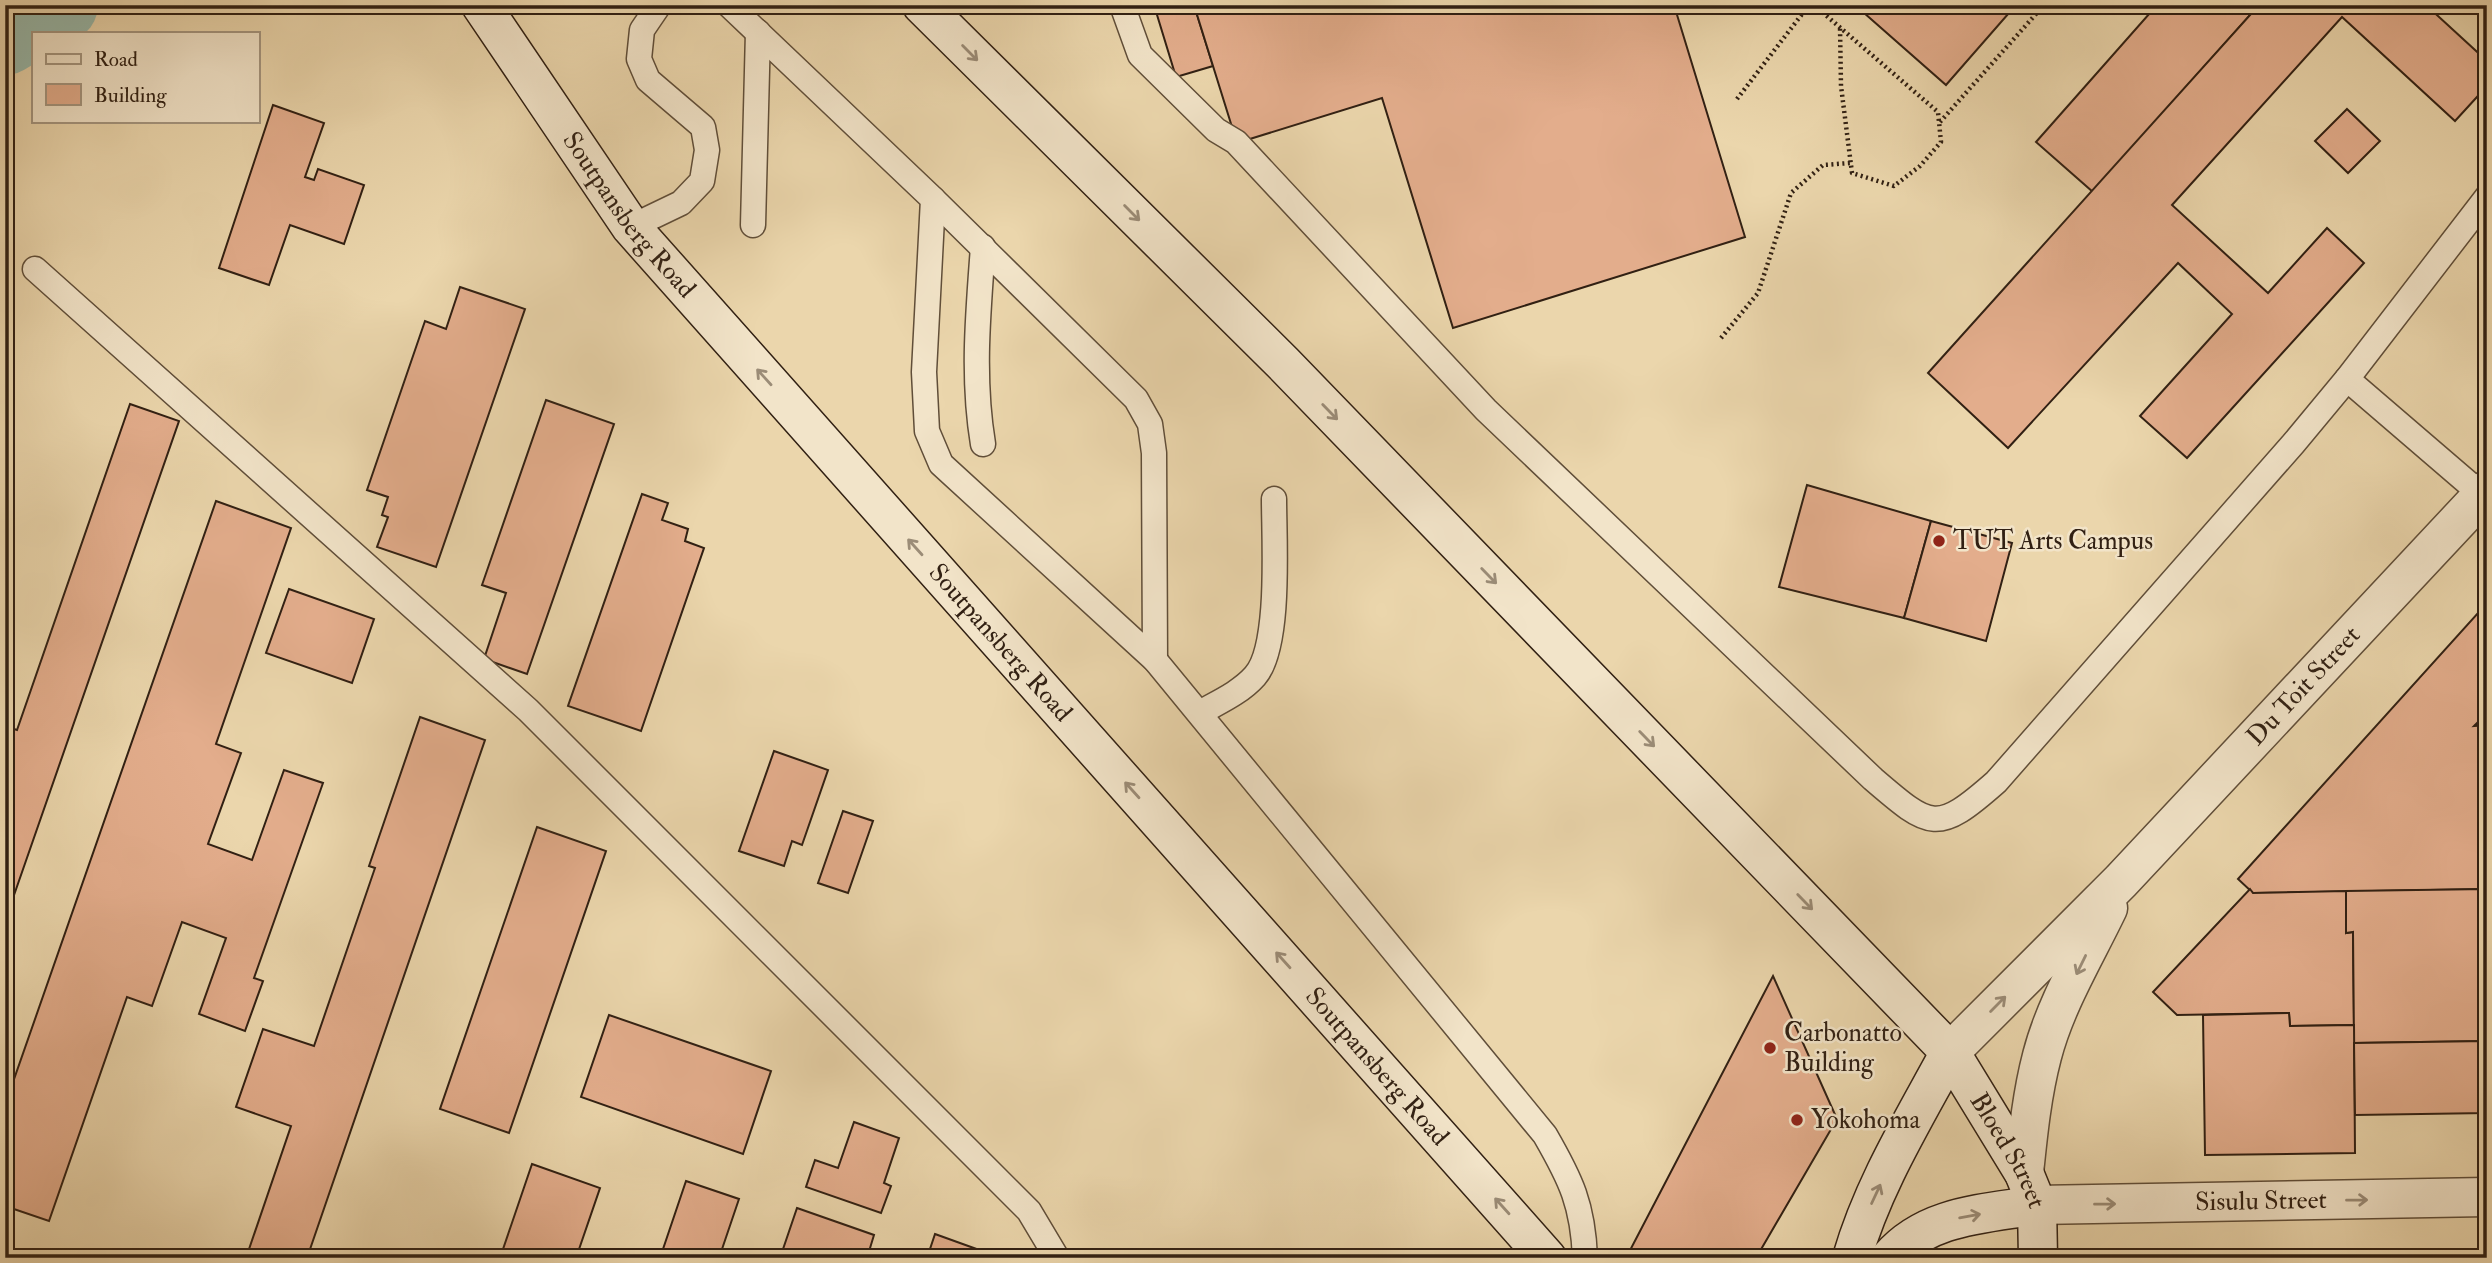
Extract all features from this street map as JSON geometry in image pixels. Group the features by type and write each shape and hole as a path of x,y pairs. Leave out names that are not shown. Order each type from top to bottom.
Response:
{"main road":[{"name":"Soutpansberg Road","path":"481,5 631,228 1547,1258"},
{"path":"922,5 1283,363 1950,1052"},
{"name":"Du Toit Street","path":"1852,1258 1859,1234 1890,1164 1950,1052 2121,881 2485,492"},
{"name":"Du Toit Street","path":"2030,1189 2033,1095 2042,1053 2055,1019 2121,881"},
{"name":"Bloed Street","path":"1950,1052 2030,1189 2038,1258"},
{"name":"Sisulu Street","path":"1890,1258 1916,1234 1931,1226 1962,1217 2030,1189 2487,1197"}],"lane":[{"path":"631,228 681,203 702,181 708,150 702,127 648,80 639,59 642,30 659,5"},
{"path":"729,5 983,247 1127,390 1150,424 1154,453 1155,660"},
{"path":"1122,5 1140,55 1216,130 1236,142 1486,410 1873,779 1911,812 1926,817 1947,818 1961,813 1996,782 2347,379 2487,197"},
{"path":"753,225 758,32"},
{"path":"933,199 924,372 927,431 941,464 1155,660 1201,712 1545,1135 1573,1184 1584,1236 1585,1258"},
{"path":"983,247 975,361 977,407 983,444"},
{"path":"35,269 528,710 1029,1211 1057,1258"},
{"path":"2347,379 2485,492"},
{"path":"1201,712 1243,688 1258,674 1265,659 1272,631 1274,499"}],"path":[{"path":"1737,99 1811,5 1840,27 1938,112 1941,142 1920,166 1894,186 1853,173 1841,86 1840,27"},
{"path":"1939,122 2044,5"},
{"path":"1721,338 1758,293 1791,193 1824,165 1851,163"}],"building":[{"path":"1154,5 1194,5 1213,66 1176,77"},
{"path":"1194,5 1674,5 1745,237 1453,328 1382,98 1237,143"},
{"path":"1855,5 2016,5 1946,85"},
{"path":"2157,5 2259,5 2093,192 2036,142"},
{"path":"2259,5 2426,5 2487,61 2487,86 2455,121 2342,17 2172,205 2268,293 2327,228 2364,263 2187,458 2140,416 2232,314 2178,263 2008,448 1928,373"},
{"path":"273,105 324,123 305,177 314,180 318,169 364,185 344,244 290,225 269,285 219,268"},
{"path":"2347,109 2380,141 2348,173 2315,141"},
{"path":"460,287 525,309 436,567 377,547 388,517 382,515 388,497 367,490 425,321 446,329"},
{"path":"546,400 614,424 527,674 484,659 506,593 482,585"},
{"path":"130,404 179,421 5,921 5,746 11,728 17,730"},
{"path":"1807,485 1931,521 1904,618 1779,587"},
{"path":"642,494 668,503 662,520 688,529 685,541 704,548 641,731 568,706"},
{"path":"216,501 291,528 216,744 241,753 208,844 252,860 284,770 323,783 254,978 263,981 245,1031 199,1014 226,938 182,922 152,1006 127,997 49,1221 5,1206 5,1105"},
{"path":"1931,521 2012,543 1986,641 1904,618"},
{"path":"289,589 374,619 352,683 266,653"},
{"path":"2487,603 2487,713 2474,726 2487,725 2487,889 2253,893 2238,879"},
{"path":"420,717 485,740 307,1258 246,1258 291,1126 236,1107 263,1029 314,1046 375,868 369,866"},
{"path":"774,751 828,770 802,845 792,841 784,866 739,851"},
{"path":"843,811 873,821 848,893 818,883"},
{"path":"537,827 606,851 509,1133 440,1109"},
{"path":"2250,889 2253,893 2346,891 2346,933 2353,932 2354,1025 2290,1026 2289,1013 2177,1015 2153,992"},
{"path":"2487,889 2487,1041 2354,1043 2353,932 2346,933 2346,891"},
{"name":"Carbonatto Building","path":"1773,976 1837,1119 1756,1258 1626,1258"},
{"path":"2289,1013 2290,1026 2354,1025 2355,1153 2205,1155 2203,1015"},
{"path":"609,1015 771,1071 743,1154 581,1097"},
{"path":"2487,1041 2487,1113 2355,1115 2354,1043"},
{"path":"854,1122 899,1138 884,1183 891,1186 881,1213 806,1187 815,1160 838,1168"},
{"path":"532,1164 600,1188 576,1258 500,1258"},
{"path":"686,1181 739,1199 719,1258 660,1258"},
{"path":"797,1208 874,1235 867,1258 780,1258"},
{"path":"935,1234 996,1256 996,1258 927,1258"}],"waterway":[{"path":"5,38 61,5"}],"place":[{"name":"TUT Arts Campus","path":"1939,541"},
{"name":"Carbonatto Building","path":"1770,1048"},
{"name":"Yokohoma","path":"1797,1120"}]}
